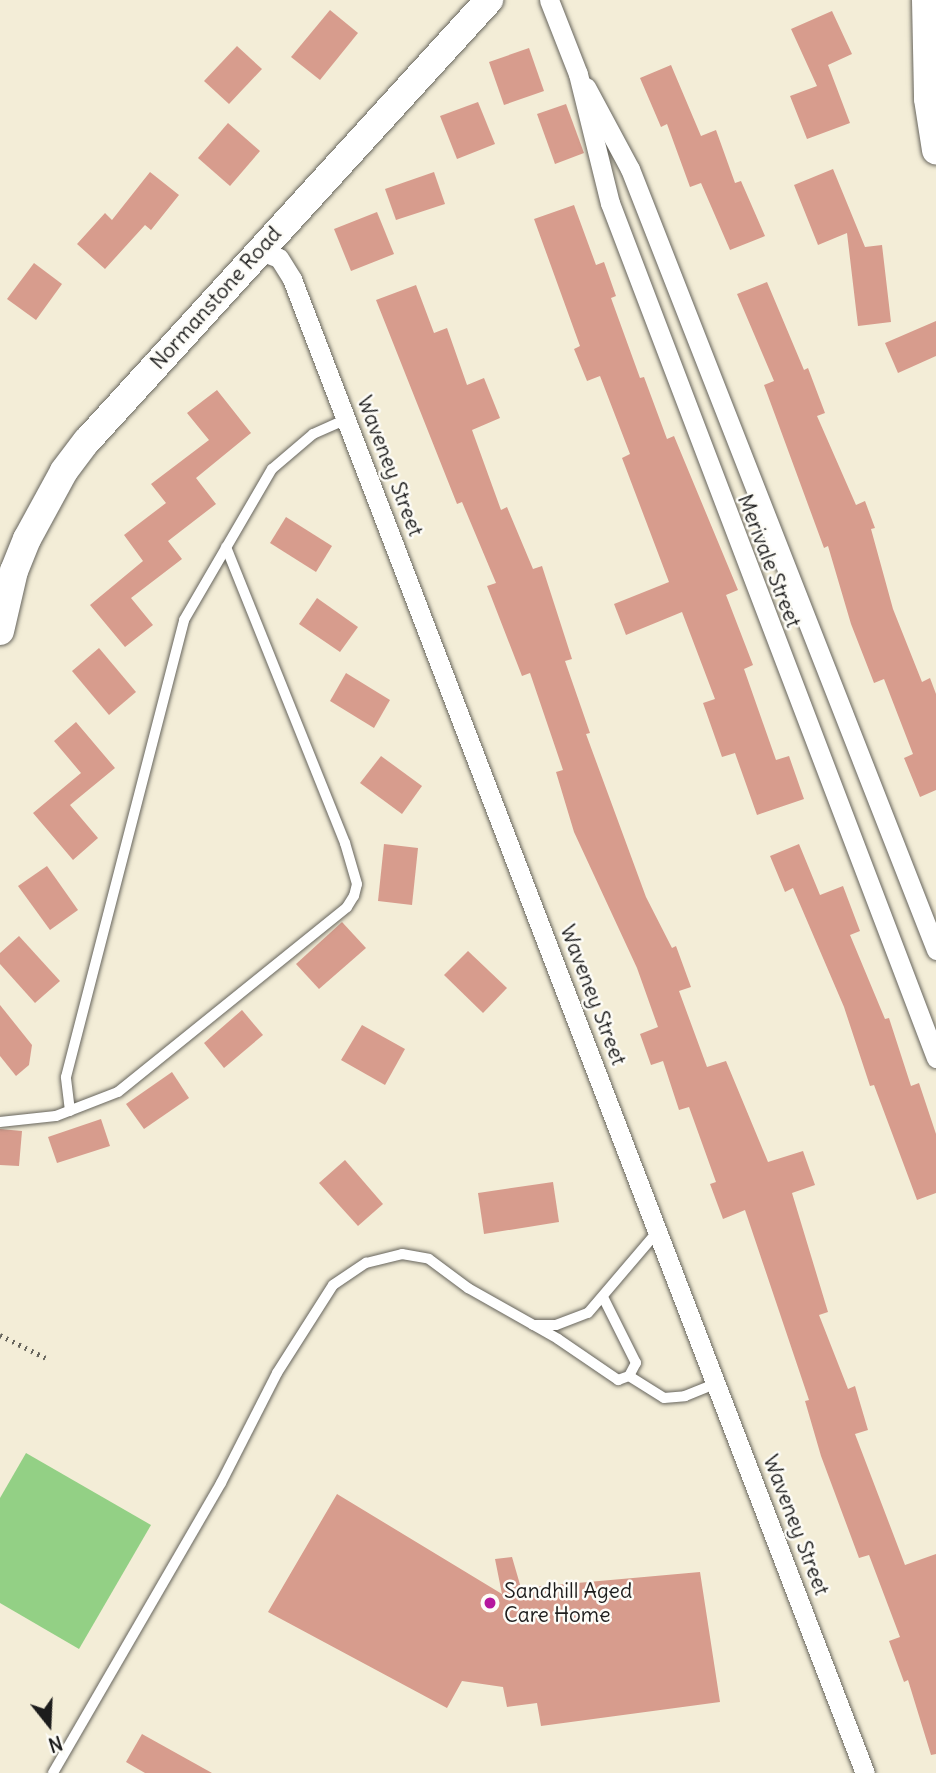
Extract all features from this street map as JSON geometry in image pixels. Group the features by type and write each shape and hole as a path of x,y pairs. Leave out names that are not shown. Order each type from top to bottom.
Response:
{"street":[{"name":"Normanstone Road","path":"0,631 14,571 64,471 258,250 489,0"},
{"name":"Merivale Street","path":"548,0 578,74 610,203 936,1058"},
{"path":"926,0 928,99 936,149"},
{"name":"Merivale Street","path":"578,74 607,118 630,169 936,950"},
{"name":"Waveney Street","path":"258,250 279,258 292,279 718,1383 865,1773"}],"lane":[{"path":"71,1111 66,1077 181,631 272,469 313,434 347,418"},
{"path":"0,1122 29,1122 71,1111 118,1092 152,1068 347,907 354,896 357,884 345,843 226,547"},
{"path":"530,1325 573,1321 588,1313 659,1230"},
{"path":"53,1773 220,1483 277,1373 333,1286 366,1263 402,1254 429,1259 618,1380 629,1376 636,1363 603,1297"},
{"path":"629,1376 664,1398 685,1396 718,1383"}],"path":[{"path":"0,1335 46,1358"}],"green space":[{"path":"26,1453 151,1525 79,1649 0,1603 0,1498"}],"building":[{"path":"330,10 358,33 320,80 291,57"},
{"path":"832,11 852,54 828,65 850,123 807,139 790,96 817,86 791,29"},
{"path":"237,46 262,69 229,104 204,81"},
{"path":"529,48 544,91 504,105 489,62"},
{"path":"671,65 701,136 716,130 735,183 741,181 765,236 730,250 701,183 690,187 667,124 661,127 640,78"},
{"path":"478,102 495,144 457,159 440,116"},
{"path":"566,104 584,153 555,164 537,114"},
{"path":"228,123 260,151 230,186 198,158"},
{"path":"833,169 865,247 882,245 891,322 858,326 847,233 818,245 794,185"},
{"path":"150,172 179,195 151,230 145,225 105,269 77,244 105,213 112,220"},
{"path":"434,172 445,204 396,220 385,189"},
{"path":"574,205 596,265 604,262 616,296 611,298 640,378 644,377 667,439 674,436 738,590 726,595 753,665 744,669 776,760 789,756 804,799 757,815 735,753 722,757 703,703 715,699 682,612 626,635 614,604 669,582 622,458 630,454 600,376 587,381 574,349 580,346 534,219"},
{"path":"377,212 394,254 351,271 334,229"},
{"path":"34,263 62,284 36,320 7,299"},
{"path":"767,282 804,370 808,368 825,413 817,416 856,505 865,501 875,528 871,529 893,609 922,682 930,678 936,694 936,790 920,797 904,758 913,754 884,679 874,683 851,624 828,546 824,548 764,385 774,381 737,294"},
{"path":"416,285 434,333 447,328 467,385 484,378 500,418 472,430 501,510 507,507 533,569 542,566 572,659 565,661 590,733 586,734 646,897 672,948 676,946 691,987 679,991 707,1067 726,1061 768,1162 803,1151 815,1185 792,1193 828,1312 819,1315 848,1389 855,1386 868,1430 855,1434 905,1565 936,1554 936,1754 931,1755 908,1680 904,1682 889,1641 900,1637 869,1555 859,1558 821,1456 805,1401 809,1400 745,1210 723,1219 710,1184 716,1182 689,1107 679,1110 663,1061 651,1065 640,1034 658,1027 637,968 574,832 556,772 563,770 530,673 522,676 487,586 496,583 462,502 457,504 376,300"},
{"path":"936,321 936,356 898,373 885,343"},
{"path":"217,390 251,433 196,478 216,504 168,541 182,559 131,598 153,625 125,647 90,605 143,561 124,535 166,503 151,484 209,440 187,413"},
{"path":"286,517 332,546 316,572 270,543"},
{"path":"317,598 358,627 340,652 299,624"},
{"path":"99,648 136,692 109,715 72,671"},
{"path":"346,673 390,700 374,728 330,701"},
{"path":"76,722 115,768 70,805 98,838 73,860 33,813 81,773 54,741"},
{"path":"381,756 422,786 402,814 360,783"},
{"path":"384,844 418,848 412,905 378,901"},
{"path":"799,844 820,895 843,886 860,931 850,935 885,1019 889,1018 911,1086 919,1083 936,1134 936,1193 917,1200 874,1085 870,1086 844,1007 793,888 785,892 770,856"},
{"path":"47,866 78,910 50,930 18,886"},
{"path":"342,922 366,948 319,989 296,964"},
{"path":"19,936 60,981 35,1003 0,964 0,953"},
{"path":"468,951 507,988 483,1013 444,975"},
{"path":"0,1005 32,1045 29,1065 16,1076 0,1056"},
{"path":"242,1010 263,1035 224,1068 204,1043"},
{"path":"362,1025 405,1049 385,1085 341,1060"},
{"path":"172,1072 189,1098 144,1129 126,1104"},
{"path":"101,1119 110,1146 57,1163 48,1137"},
{"path":"0,1129 22,1131 19,1166 0,1165"},
{"path":"345,1160 383,1204 358,1226 319,1183"},
{"path":"553,1182 559,1222 484,1234 478,1193"},
{"name":"Sandhill Aged Care Home","path":"337,1494 502,1594 495,1559 512,1557 521,1588 700,1572 720,1702 541,1726 537,1703 507,1707 503,1687 462,1681 447,1708 268,1612"},
{"path":"142,1734 212,1773 145,1773 126,1762"}],"place":[{"name":"Sandhill Aged Care Home","path":"490,1603"}]}
